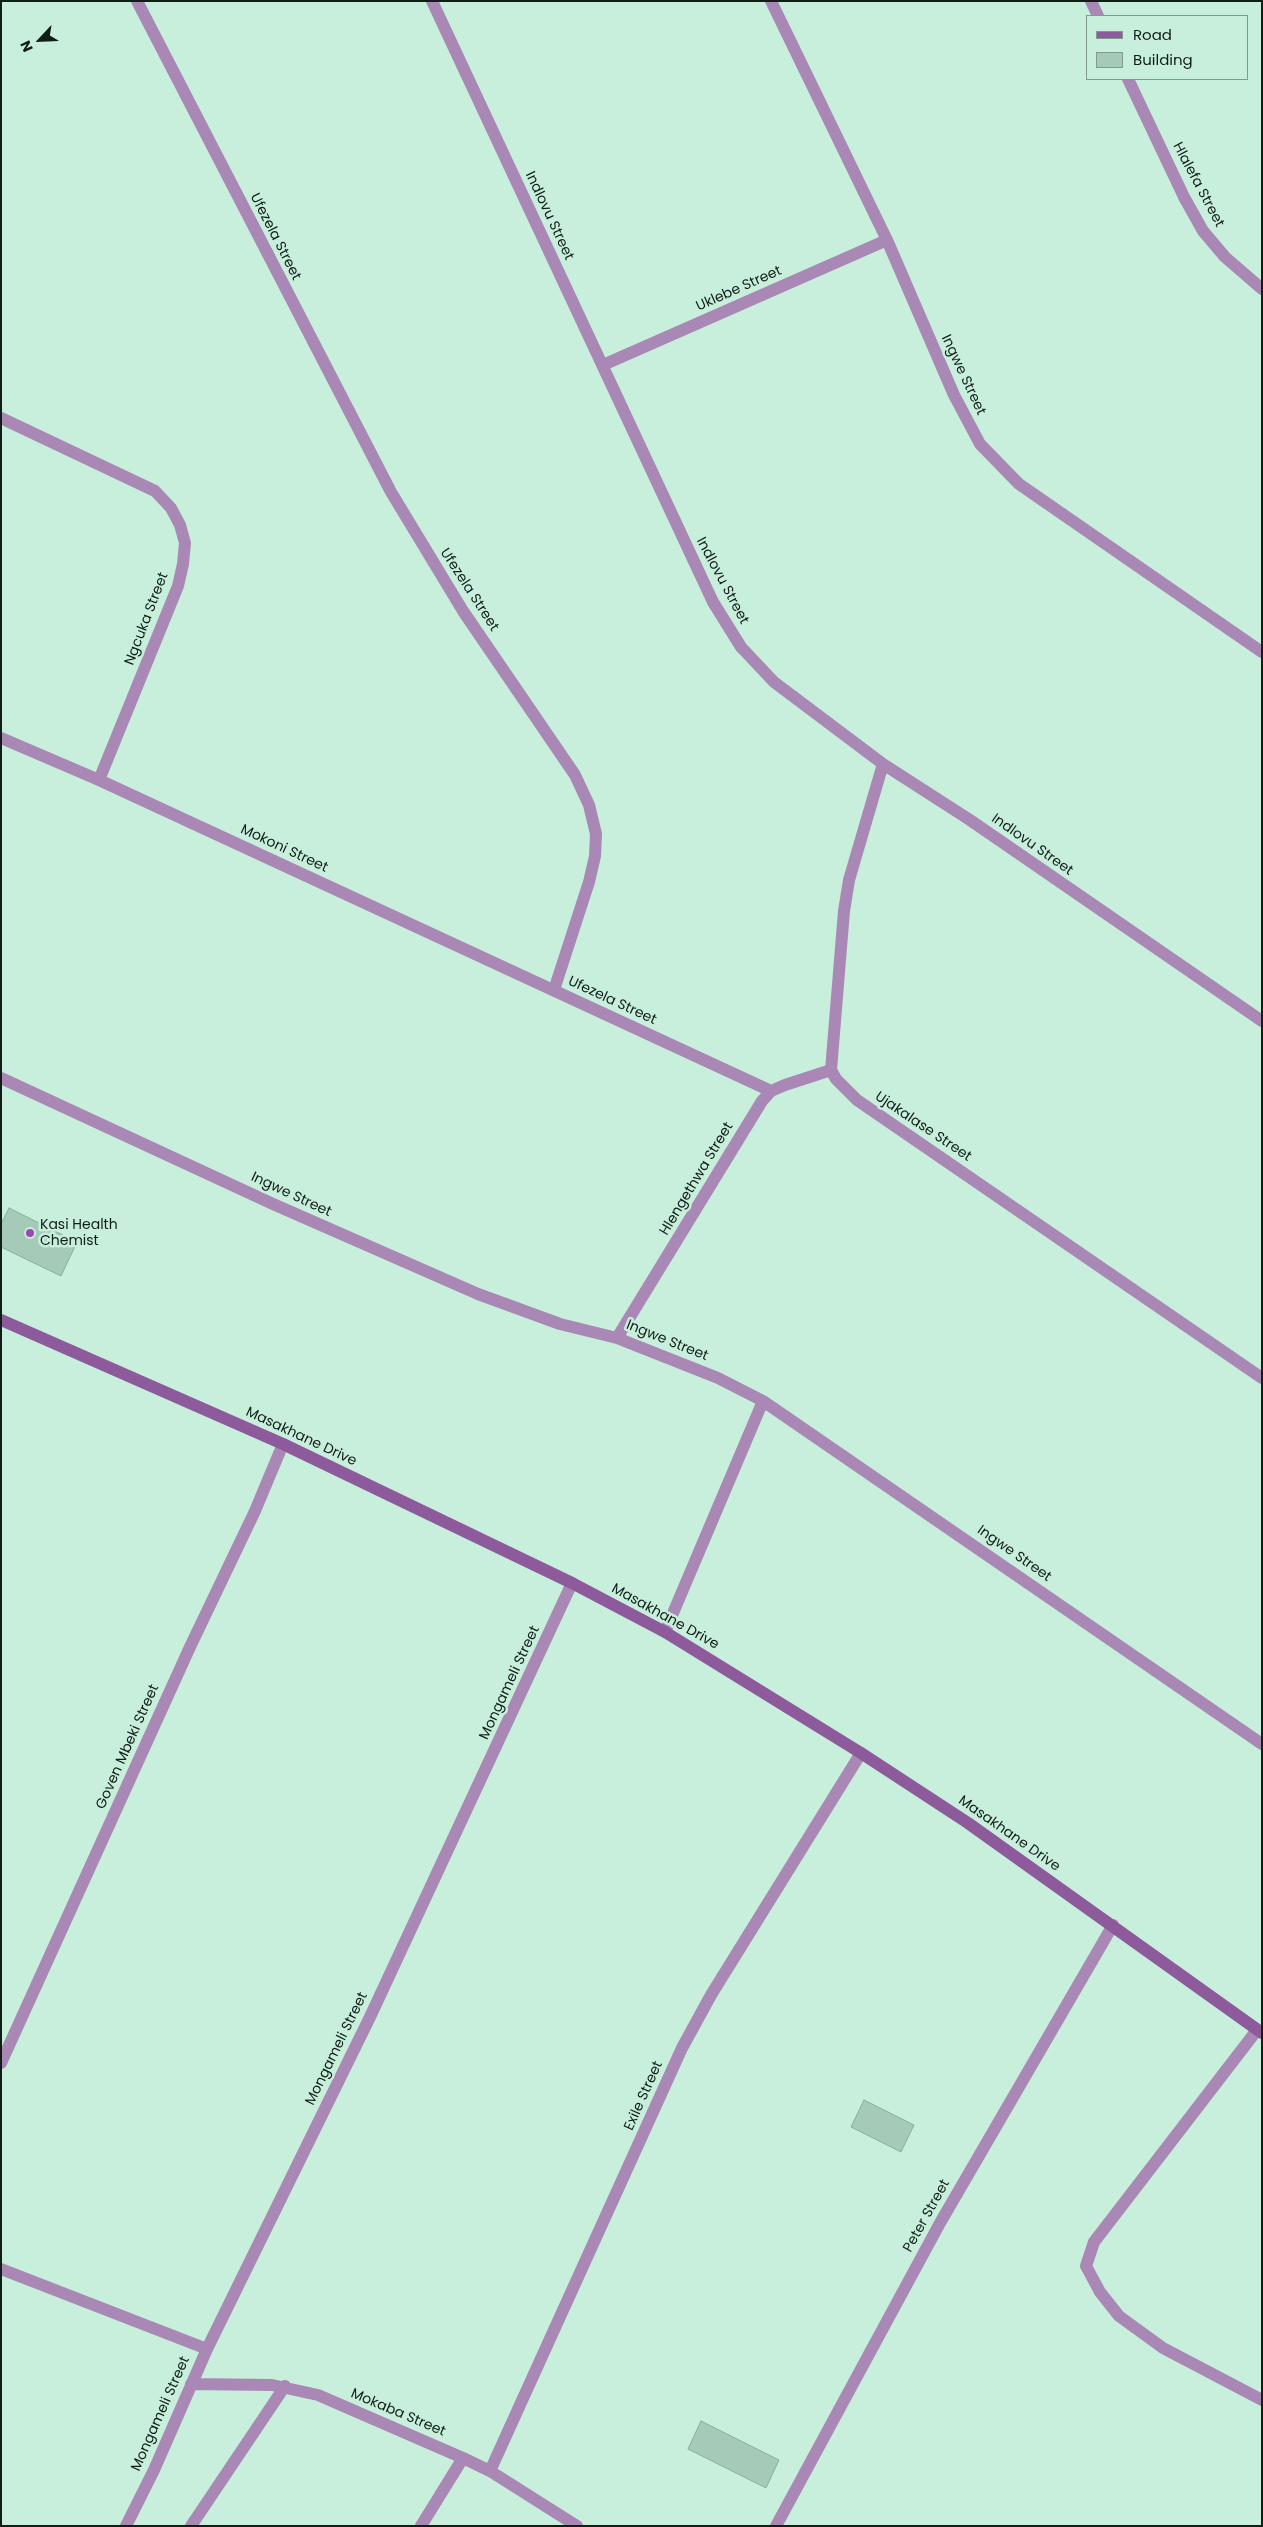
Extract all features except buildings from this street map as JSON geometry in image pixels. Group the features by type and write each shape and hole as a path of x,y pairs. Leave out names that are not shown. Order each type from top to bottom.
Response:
{"street":[{"name":"Ufezela Street","path":"137,1 391,492 463,610 575,775 588,805 596,834 595,856 589,882 554,990 771,1091"},
{"name":"Indlovu Street","path":"432,1 713,602 741,647 774,682 884,764 970,820 1262,1021"},
{"name":"Ingwe Street","path":"771,1 887,240 954,395 980,444 1019,484 1262,652"},
{"path":"1091,1 1098,15"},
{"name":"Hlalefa Street","path":"1128,80 1184,196 1204,231 1224,257 1262,289"},
{"name":"Uklebe Street","path":"602,365 887,240"},
{"name":"Ngcuka Street","path":"1,418 155,491 171,508 180,525 184,543 183,564 178,586 99,780"},
{"name":"Mokoni Street","path":"1,738 99,780 554,990"},
{"path":"771,1091 831,1070 844,911 849,880 884,764"},
{"name":"Ujakalase Street","path":"831,1070 840,1084 857,1100 1262,1378"},
{"name":"Ingwe Street","path":"1,1078 273,1204 478,1294 560,1324 617,1338 718,1378 763,1400 1262,1744"},
{"name":"Hlengethwa Street","path":"617,1338 751,1117 771,1091"},
{"name":"Masakhane Drive","path":"1,1320 283,1444 572,1583 665,1632 861,1753 968,1823 1113,1925 1259,2032"},
{"path":"665,1632 763,1400"},
{"name":"Goven Mbeki Street","path":"1,2063 190,1647 255,1511 283,1444"},
{"name":"Mongameli Street","path":"126,2526 154,2470 206,2348 370,2016 572,1583"},
{"name":"Exile Street","path":"490,2471 682,2048 711,1995 861,1753"},
{"name":"Peter Street","path":"776,2526 940,2223 1113,1925"},
{"path":"1259,2032 1094,2242 1086,2266 1100,2292 1119,2316 1163,2348 1262,2400"},
{"path":"1,2269 206,2348"},
{"name":"Mokaba Street","path":"191,2384 285,2386 318,2395 490,2471 576,2526"},
{"path":"191,2526 285,2386"},
{"path":"421,2526 463,2458"}],"place":[{"name":"Kasi Health Chemist","path":"30,1233"}]}
